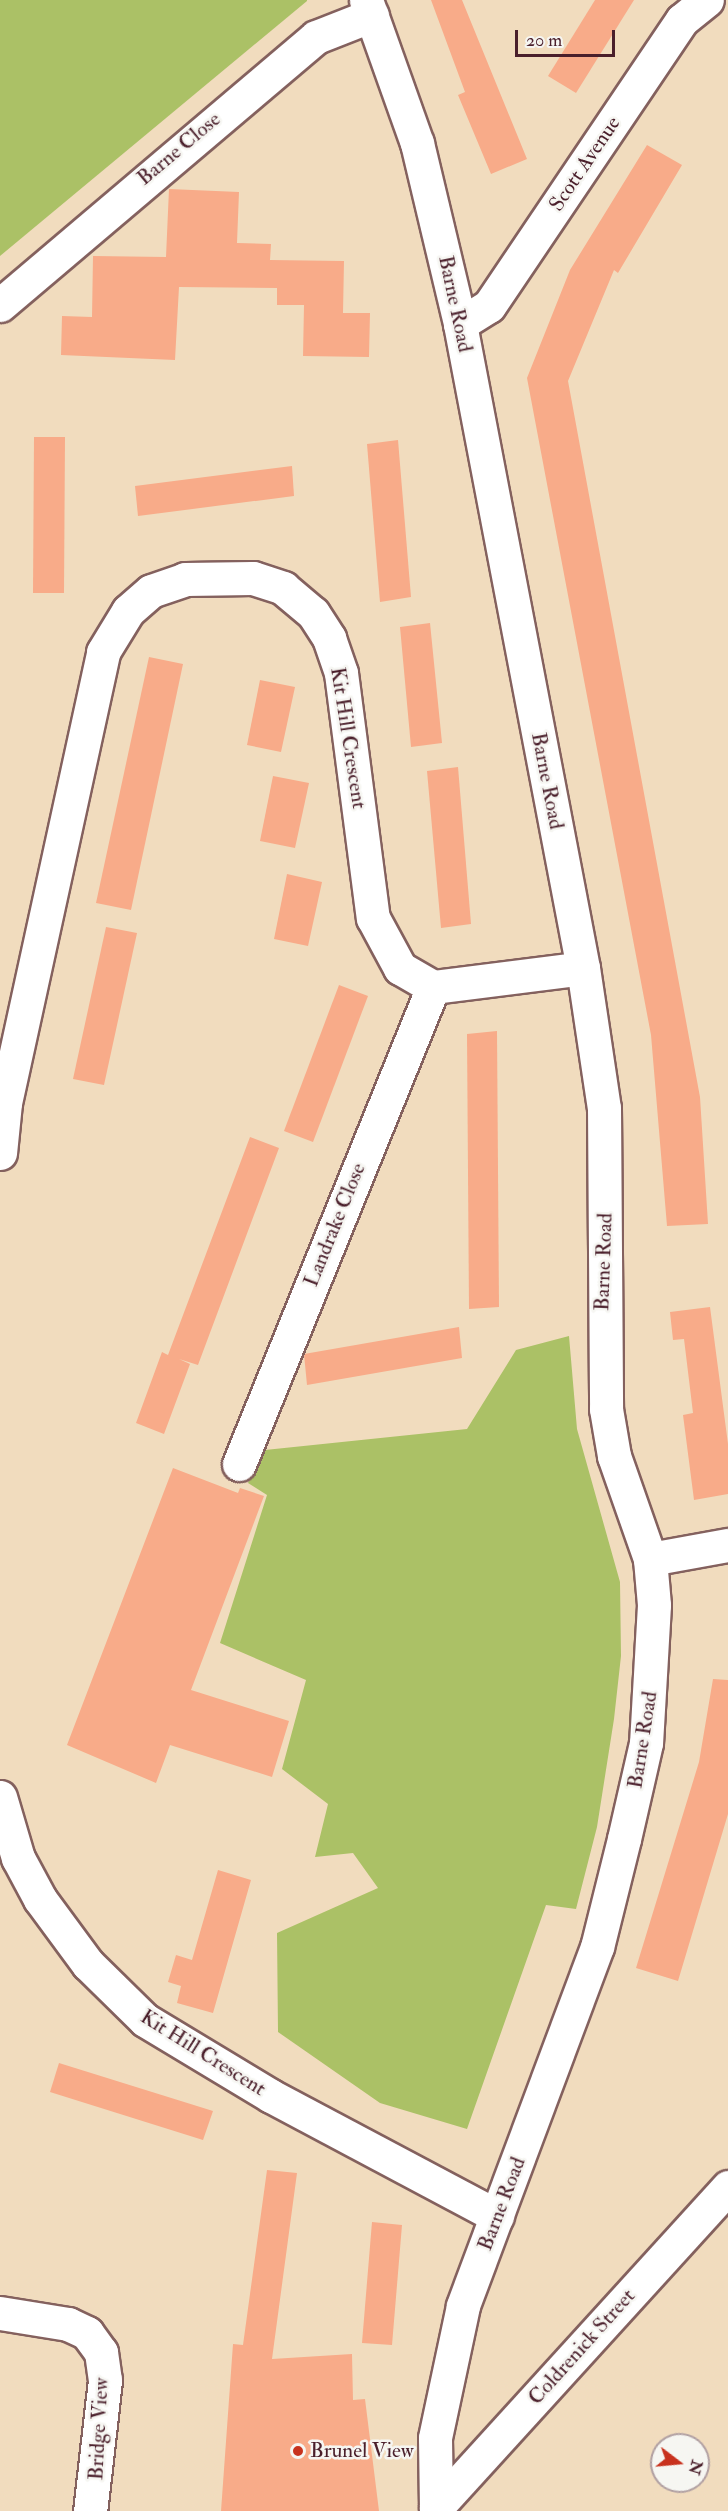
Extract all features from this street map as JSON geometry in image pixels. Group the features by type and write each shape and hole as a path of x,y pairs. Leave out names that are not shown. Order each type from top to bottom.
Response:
{"street":[{"name":"Scott Avenue","path":"460,324 489,306 682,20 707,0"},
{"name":"Barne Road","path":"369,7 417,143 460,324 583,968 604,1108 606,1409 614,1456 650,1559 655,1665 646,1743 600,1936 463,2306 435,2438 436,2509"},
{"name":"Barne Close","path":"0,305 316,37 369,7"},
{"name":"Kit Hill Crescent","path":"0,1153 5,1103 100,663 128,611 151,591 185,579 253,578 283,588 313,613 341,673 373,918 400,968 433,987"},
{"path":"433,987 583,968"},
{"name":"Landrake Close","path":"239,1464 433,987"},
{"path":"650,1559 728,1545"},
{"name":"Kit Hill Crescent","path":"0,1797 18,1858 40,1899 88,1964 145,2020 271,2096 496,2216"},
{"name":"Coldrenick Street","path":"436,2509 728,2187"},
{"name":"Bridge View","path":"0,2313 68,2324 87,2333 100,2352 105,2380 90,2511"}],"green space":[{"path":"0,0 307,0 307,1 0,256"},
{"path":"569,1336 577,1429 620,1582 621,1656 614,1719 597,1827 576,1909 546,1905 467,2129 380,2103 278,2032 277,1933 378,1888 353,1853 315,1857 328,1804 282,1769 306,1680 220,1643 267,1495 248,1483 265,1450 467,1429 516,1350"}],"building":[{"path":"431,0 462,0 527,159 491,174 458,95 465,92"},
{"path":"595,0 634,0 576,93 548,76"},
{"path":"647,145 682,165 618,273 614,270 568,381 700,1097 708,1224 667,1226 651,1035 527,378 570,270"},
{"path":"169,189 239,192 237,243 271,244 270,260 344,261 343,313 370,313 369,357 303,356 304,305 277,305 277,288 179,287 175,360 61,355 62,316 92,317 93,256 166,257"},
{"path":"34,437 65,437 64,593 33,593"},
{"path":"398,440 411,597 380,602 367,444"},
{"path":"292,466 294,496 138,516 135,486"},
{"path":"430,623 442,743 411,747 400,627"},
{"path":"149,657 183,664 131,910 96,903"},
{"path":"260,680 295,687 281,752 247,745"},
{"path":"458,767 471,924 441,928 427,771"},
{"path":"273,776 309,783 295,848 260,841"},
{"path":"287,874 322,882 308,946 274,939"},
{"path":"106,927 137,933 104,1085 73,1079"},
{"path":"339,985 368,996 313,1142 284,1131"},
{"path":"497,1031 499,1307 469,1309 467,1034"},
{"path":"250,1137 279,1148 198,1365 179,1359 190,1364 164,1434 136,1423 162,1352 168,1355"},
{"path":"710,1307 728,1444 728,1494 694,1500 683,1415 693,1413 684,1339 673,1340 670,1312"},
{"path":"459,1327 462,1358 307,1385 304,1354"},
{"path":"173,1468 238,1493 240,1488 264,1496 191,1690 289,1721 272,1777 170,1745 156,1783 67,1745"},
{"path":"713,1679 728,1680 728,1814 678,1981 636,1968 699,1762"},
{"path":"218,1870 251,1880 213,2013 177,2003 181,1986 168,1982 176,1955 192,1960"},
{"path":"59,2063 213,2111 203,2140 50,2092"},
{"name":"Brunel View","path":"267,2170 297,2173 272,2359 352,2354 353,2400 365,2399 379,2511 221,2511 233,2344 243,2345"},
{"path":"372,2222 402,2225 392,2345 362,2343"}],"place":[{"name":"Brunel View","path":"298,2451"}]}
